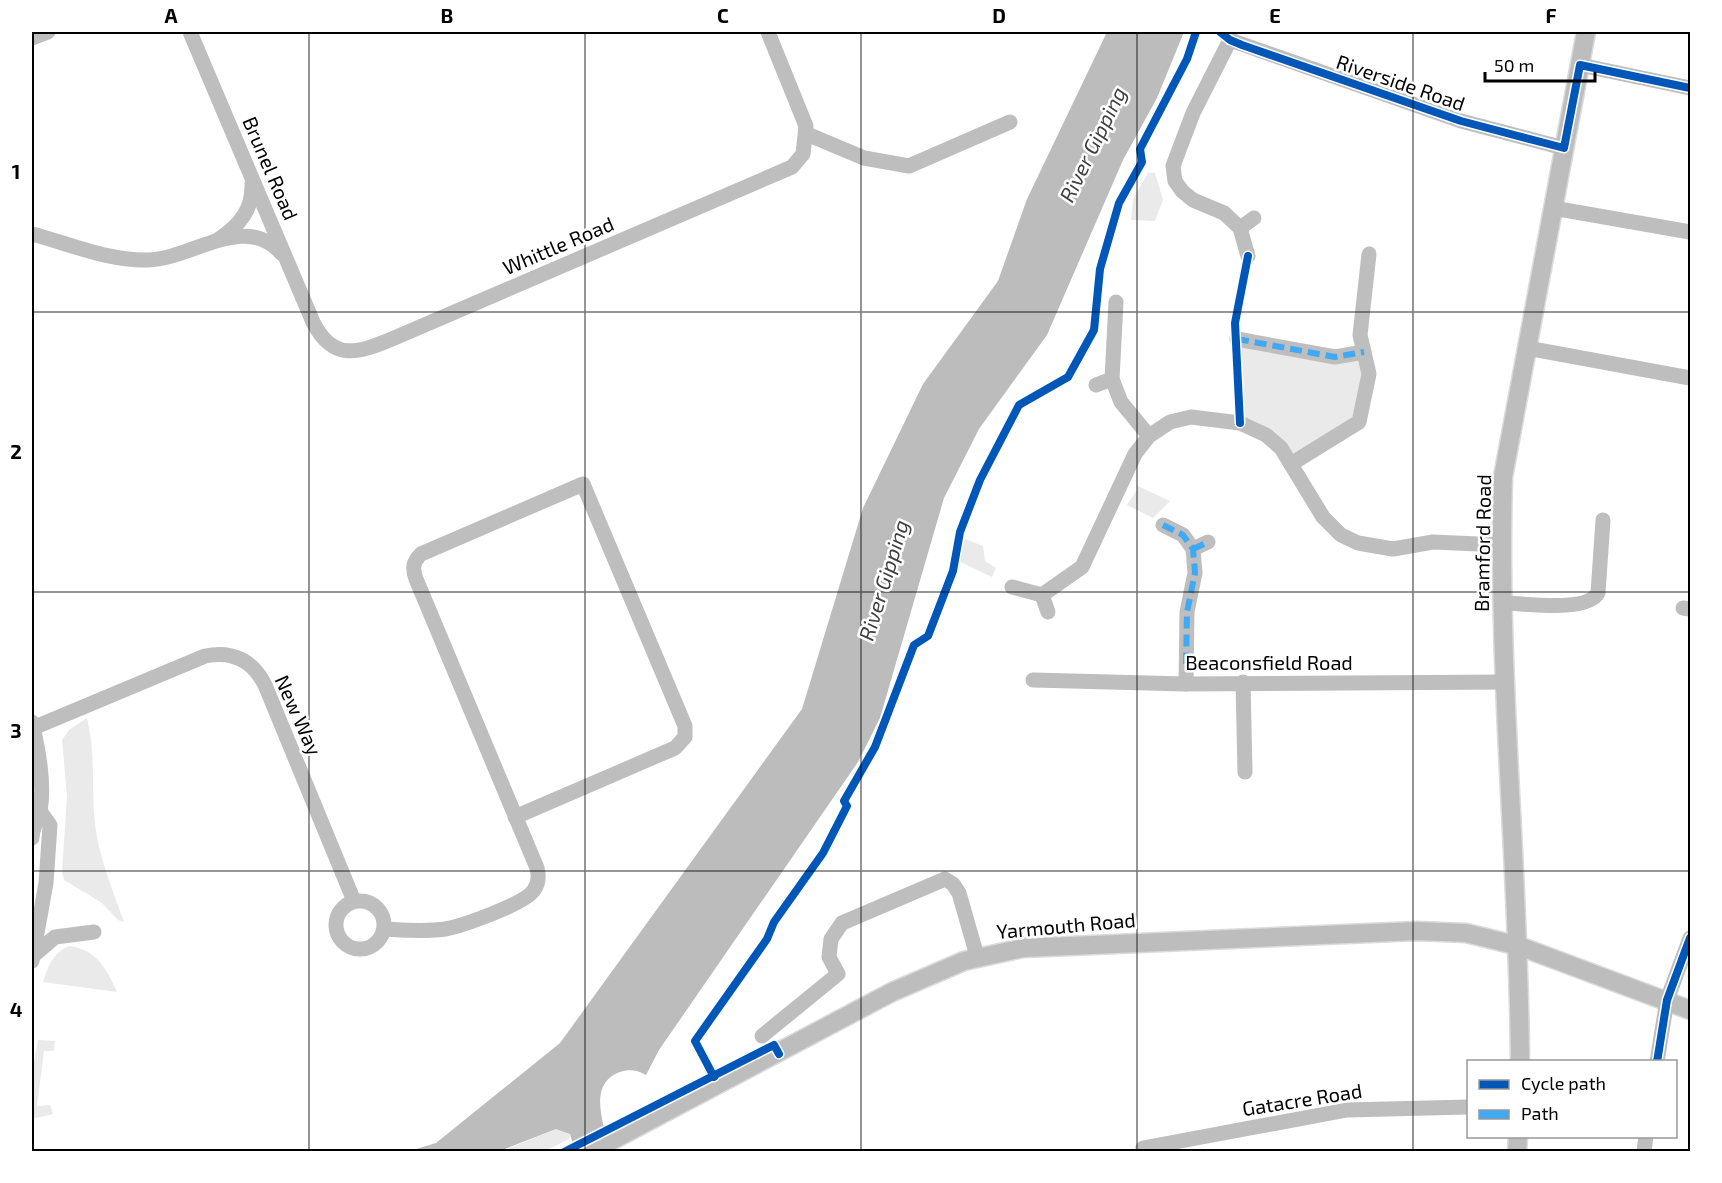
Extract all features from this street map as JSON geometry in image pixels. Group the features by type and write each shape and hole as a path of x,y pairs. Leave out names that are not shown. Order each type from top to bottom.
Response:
{"main road":[{"name":"Bramford Road","path":"1520,1060 1519,946 1504,682 1501,545 1503,477 1586,32"},
{"name":"Yarmouth Road","path":"590,1152 892,992 977,957 1023,948 1120,942 1417,931 1466,933 1519,946 1690,1010"}],"street":[{"path":"32,39 48,32"},
{"name":"Brunel Road","path":"190,32 313,322"},
{"path":"768,32 805,118 807,134 864,158 909,166 1010,122"},
{"path":"1230,36 1193,113 1173,166 1175,182 1182,191 1193,200 1224,213 1239,228 1248,256"},
{"name":"Riverside Road","path":"1230,36 1461,121 1564,148"},
{"path":"1580,65 1690,87"},
{"name":"Whittle Road","path":"313,322 320,335 338,349 352,352 370,348 786,171 803,154 807,134"},
{"path":"211,243 234,227 247,211 252,193 249,170"},
{"path":"1553,208 1690,232"},
{"path":"1239,228 1254,218"},
{"path":"32,234 92,252 132,260 165,259 211,243 239,236 257,236 273,245 290,267"},
{"path":"1291,464 1359,422 1369,374 1360,335 1369,254"},
{"path":"1116,302 1112,379 1121,402 1149,436"},
{"path":"1237,339 1335,357 1364,352"},
{"path":"1527,348 1690,378"},
{"path":"1096,385 1112,379"},
{"path":"1012,587 1042,595 1082,567 1135,454 1149,436 1180,419 1191,417 1240,423 1266,435 1281,448 1323,517 1341,535 1358,543 1393,549 1433,542 1501,545"},
{"path":"384,929 429,930 456,926 488,915 531,894 536,886 538,874 416,579 413,565 421,554 583,484 685,726 685,737 675,748 515,816"},
{"path":"1503,603 1581,605 1595,599 1598,593 1603,520"},
{"path":"1163,525 1183,535 1193,549 1195,573 1187,612 1186,684"},
{"path":"1193,549 1209,542"},
{"path":"1042,595 1048,612"},
{"name":"New Way","path":"32,725 206,656 220,654 240,658 256,670 265,685 354,901"},
{"name":"Beaconsfield Road","path":"1034,680 1186,684 1504,682"},
{"path":"1243,682 1245,772"},
{"path":"32,725 39,772 40,811 32,837"},
{"path":"33,958 38,898 50,825 40,811"},
{"path":"762,1036 838,974 830,957 831,939 842,923 945,879 953,884 959,893 977,957"},
{"path":"354,901 374,905 382,916 384,929 378,942 366,949 352,948 340,940 336,920 342,908 354,901"},
{"path":"33,958 55,937 94,932"},
{"path":"1658,1060 1667,1000 1690,938"},
{"name":"Gatacre Road","path":"1143,1148 1347,1110 1467,1107"}],"shaded area":[{"path":"1148,173 1155,173 1163,200 1155,221 1131,220 1133,199"},
{"path":"1237,339 1335,357 1364,352 1359,422 1291,464 1240,423"},
{"path":"1136,485 1170,501 1153,518 1127,505 1137,490"},
{"path":"965,539 983,546 985,561 996,568 992,577 956,560"},
{"path":"87,718 90,731 97,837 124,922 118,920 102,903 64,880 62,872 67,796 62,740 69,730"},
{"path":"69,946 86,951 99,961 117,992 43,982 55,956"},
{"path":"38,1040 55,1041 54,1051 44,1051 37,1106 50,1105 53,1114 32,1119 32,1073"},
{"path":"556,1129 565,1130 570,1134 569,1139 545,1151 500,1152"}],"water":[{"name":"River Gipping","path":"1107,32 1184,32 1157,98 1123,160 1047,335 979,429 944,498 880,718 858,762 659,1050 646,1075 637,1071 623,1071 610,1078 603,1086 600,1107 610,1151 575,1151 570,1134 556,1129 500,1151 406,1152 436,1143 560,1043 802,709 863,508 923,384 998,281 1027,199"}],"marked path":[{"path":"1237,339 1335,357 1364,352"},
{"path":"1163,525 1183,535 1193,549 1195,573 1187,612 1186,664"},
{"path":"1193,549 1208,542"}],"cycle path":[{"path":"714,1077 695,1041 767,939 774,922 823,853 847,806 844,801 875,747 914,645 928,636 953,571 960,532 980,480 1019,405 1068,377 1094,330 1100,269 1119,203 1142,162 1140,149 1187,59 1196,32"},
{"path":"1220,32 1230,40 1242,45 1461,121 1564,148 1580,65 1690,88"},
{"path":"1240,423 1235,323 1248,256"},
{"path":"1657,1060 1667,1000 1690,938"},
{"path":"564,1152 774,1045 779,1054"}]}
